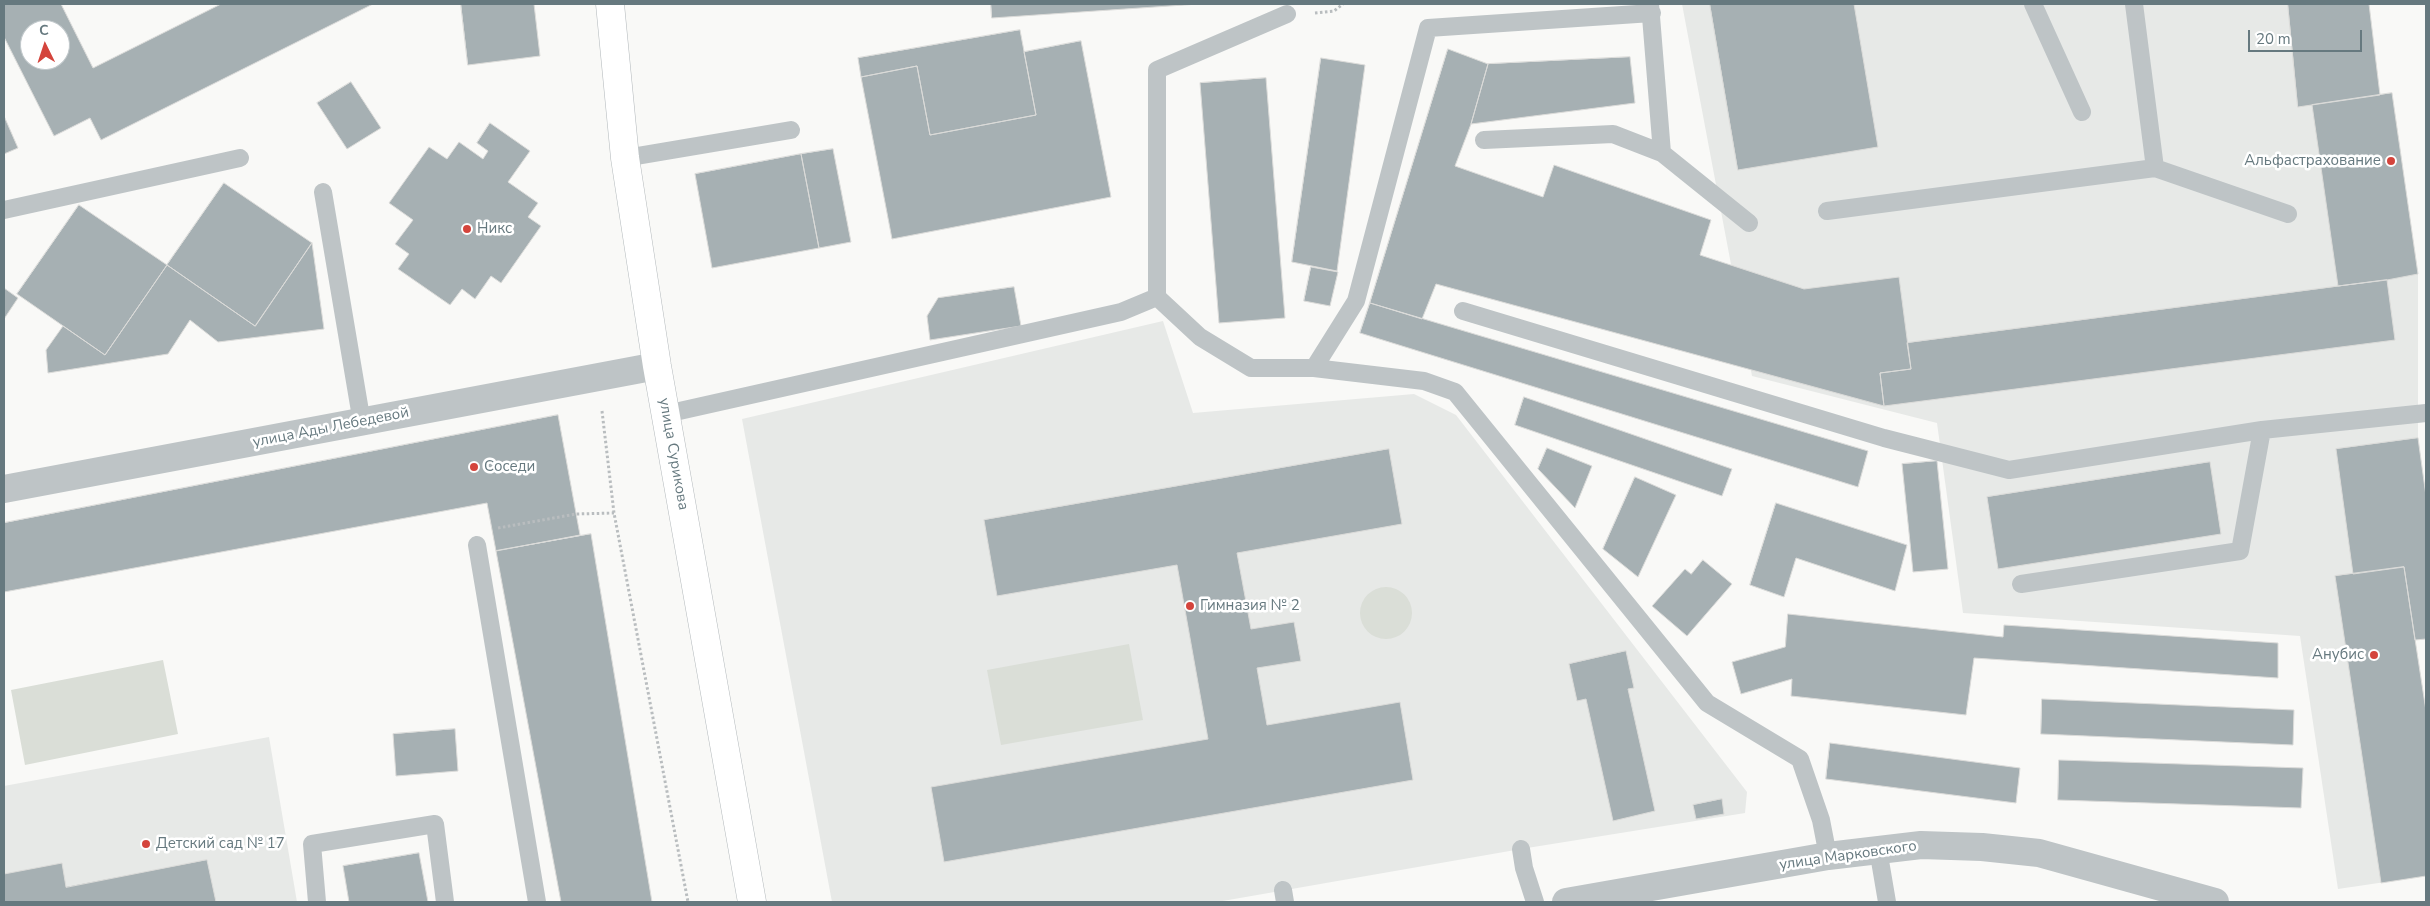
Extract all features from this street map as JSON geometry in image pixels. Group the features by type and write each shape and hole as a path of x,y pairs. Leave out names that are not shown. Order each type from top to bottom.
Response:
{"main road":[{"name":"улица Сурикова","path":"610,4 625,158 657,366 752,902"}],"street":[{"name":"улица Ады Лебедевой","path":"4,489 657,366"},
{"name":"улица Марковского","path":"1566,902 1828,856 1921,845 1982,847 2039,853 2216,902"}],"lane":[{"path":"2033,4 2082,112"},
{"path":"2134,4 2155,168"},
{"path":"1314,368 1356,301 1428,28 1651,9 1662,152"},
{"path":"1287,14 1158,70 1157,297 1200,337 1251,368 1314,368 1424,382 1454,392 1707,703 1800,759 1820,820 1828,856"},
{"path":"625,158 791,130"},
{"path":"1484,140 1613,134 1662,152 1748,223"},
{"path":"4,210 240,158"},
{"path":"1828,212 2155,168 2288,214"},
{"path":"323,192 362,423"},
{"path":"666,414 1121,312 1157,297"},
{"path":"1463,311 1884,438 2009,470 2262,430 2426,413"},
{"path":"2021,584 2240,551 2262,430"},
{"path":"477,545 538,902"},
{"path":"317,902 312,844 435,824 445,902"},
{"path":"1521,849 1524,868 1535,902"},
{"path":"1878,849 1887,902"}],"path":[{"path":"598,376 614,513 688,902"},
{"path":"492,529 576,514 614,513"}],"shaded area":[{"path":"1682,4 2369,4 2380,95 2392,93 2418,274 2418,438 2426,496 2426,639 2415,640 2426,711 2426,876 2338,889 2300,636 1963,613 1937,423 1752,376"},
{"name":"Гимназия № 2","path":"1163,321 1193,413 1414,394 1456,415 1747,792 1745,813 1521,849 1217,902 832,902 742,419"},
{"path":"1386,587 1396,589 1404,595 1410,603 1412,613 1410,623 1404,631 1396,637 1386,639 1376,637 1368,631 1362,623 1360,613 1362,603 1368,595 1376,589"},
{"path":"1129,644 1143,720 1001,745 987,670"},
{"path":"163,660 178,734 25,765 11,690"},
{"name":"Детский сад № 17","path":"269,737 297,902 4,902 4,786"}],"building":[{"path":"4,4 61,4 69,20 20,20 20,69 4,37"},
{"path":"221,4 373,4 101,140 90,118 54,136 21,70 70,70 70,22 93,68"},
{"path":"461,4 534,4 540,56 468,65"},
{"path":"991,4 1199,4 992,18"},
{"path":"1710,4 1854,4 1878,147 1738,170"},
{"path":"2288,4 2369,4 2380,95 2298,107"},
{"path":"1020,30 1036,115 930,135 917,66 861,77 858,58"},
{"path":"1081,41 1111,197 892,239 861,77 917,66 930,135 1036,115 1024,52"},
{"path":"1448,49 1488,64 1471,124 1455,166 1543,197 1554,165 1711,220 1700,255 1804,289 1899,277 1911,369 1880,373 1884,406 1436,284 1422,319 1370,303"},
{"path":"1630,57 1635,103 1471,124 1488,64"},
{"path":"1321,58 1365,65 1337,271 1292,262"},
{"path":"1266,78 1285,318 1219,323 1200,83"},
{"path":"351,82 381,128 347,149 317,103"},
{"path":"2392,93 2418,274 2338,286 2312,105"},
{"path":"4,116 18,148 4,154"},
{"path":"490,123 530,151 508,182 538,203 528,217 541,226 501,283 491,276 475,299 462,289 450,305 398,269 409,254 395,244 413,220 389,203 429,147 447,159 459,142 483,159 488,151 477,143"},
{"path":"833,149 851,242 819,248 801,154"},
{"path":"801,154 819,248 712,268 695,174"},
{"path":"224,183 312,243 255,326 167,265"},
{"path":"79,205 167,265 105,355 17,294"},
{"path":"312,243 324,329 218,342 190,320 168,354 48,373 46,350 63,326 105,355 167,265 255,326"},
{"path":"1311,267 1338,272 1330,306 1304,301"},
{"path":"2387,280 2395,340 1884,406 1880,373 1911,369 1907,343"},
{"path":"1014,287 1021,326 930,340 927,316 938,298"},
{"path":"4,288 18,298 4,319"},
{"path":"1370,303 1868,451 1858,487 1360,333"},
{"path":"1524,397 1732,469 1722,496 1515,425"},
{"path":"558,415 580,535 496,551 487,503 4,592 4,523"},
{"path":"2418,438 2426,496 2426,639 2415,640 2404,567 2353,574 2336,449"},
{"path":"1547,448 1592,466 1575,508 1538,469"},
{"path":"1389,449 1402,524 1237,553 1251,629 1294,622 1301,661 1257,668 1267,725 1400,702 1413,780 944,862 931,787 1208,739 1177,565 997,596 984,520"},
{"path":"1937,461 1948,569 1913,572 1902,464"},
{"path":"2210,462 2221,534 1998,569 1987,497"},
{"path":"1635,477 1676,495 1638,577 1603,549"},
{"path":"1776,503 1907,545 1895,591 1796,558 1784,597 1750,585"},
{"path":"591,534 652,902 561,902 496,551"},
{"path":"1703,560 1732,584 1687,636 1652,606 1685,569 1691,574"},
{"path":"2404,567 2426,711 2426,876 2381,883 2335,576"},
{"path":"1788,614 2003,637 2004,625 2278,643 2278,678 1974,658 1966,715 1791,696 1792,679 1741,694 1732,662 1785,647"},
{"path":"1626,651 1634,688 1628,689 1655,811 1613,821 1586,699 1577,701 1569,664"},
{"path":"2042,699 2294,710 2293,745 2041,734"},
{"path":"455,729 458,771 396,776 393,734"},
{"path":"1830,743 2020,768 2016,803 1826,779"},
{"path":"2059,760 2303,768 2301,808 2058,800"},
{"path":"1722,799 1724,814 1696,819 1693,805"},
{"path":"419,853 428,902 349,902 343,866"},
{"path":"207,860 216,902 4,902 4,874 62,863 66,887"}],"place":[{"name":"Альфастрахование","path":"2391,161"},
{"name":"Никс","path":"467,229"},
{"name":"Соседи","path":"474,467"},
{"name":"Гимназия № 2","path":"1190,606"},
{"name":"Анубис","path":"2374,655"},
{"name":"Детский сад № 17","path":"146,844"}]}
